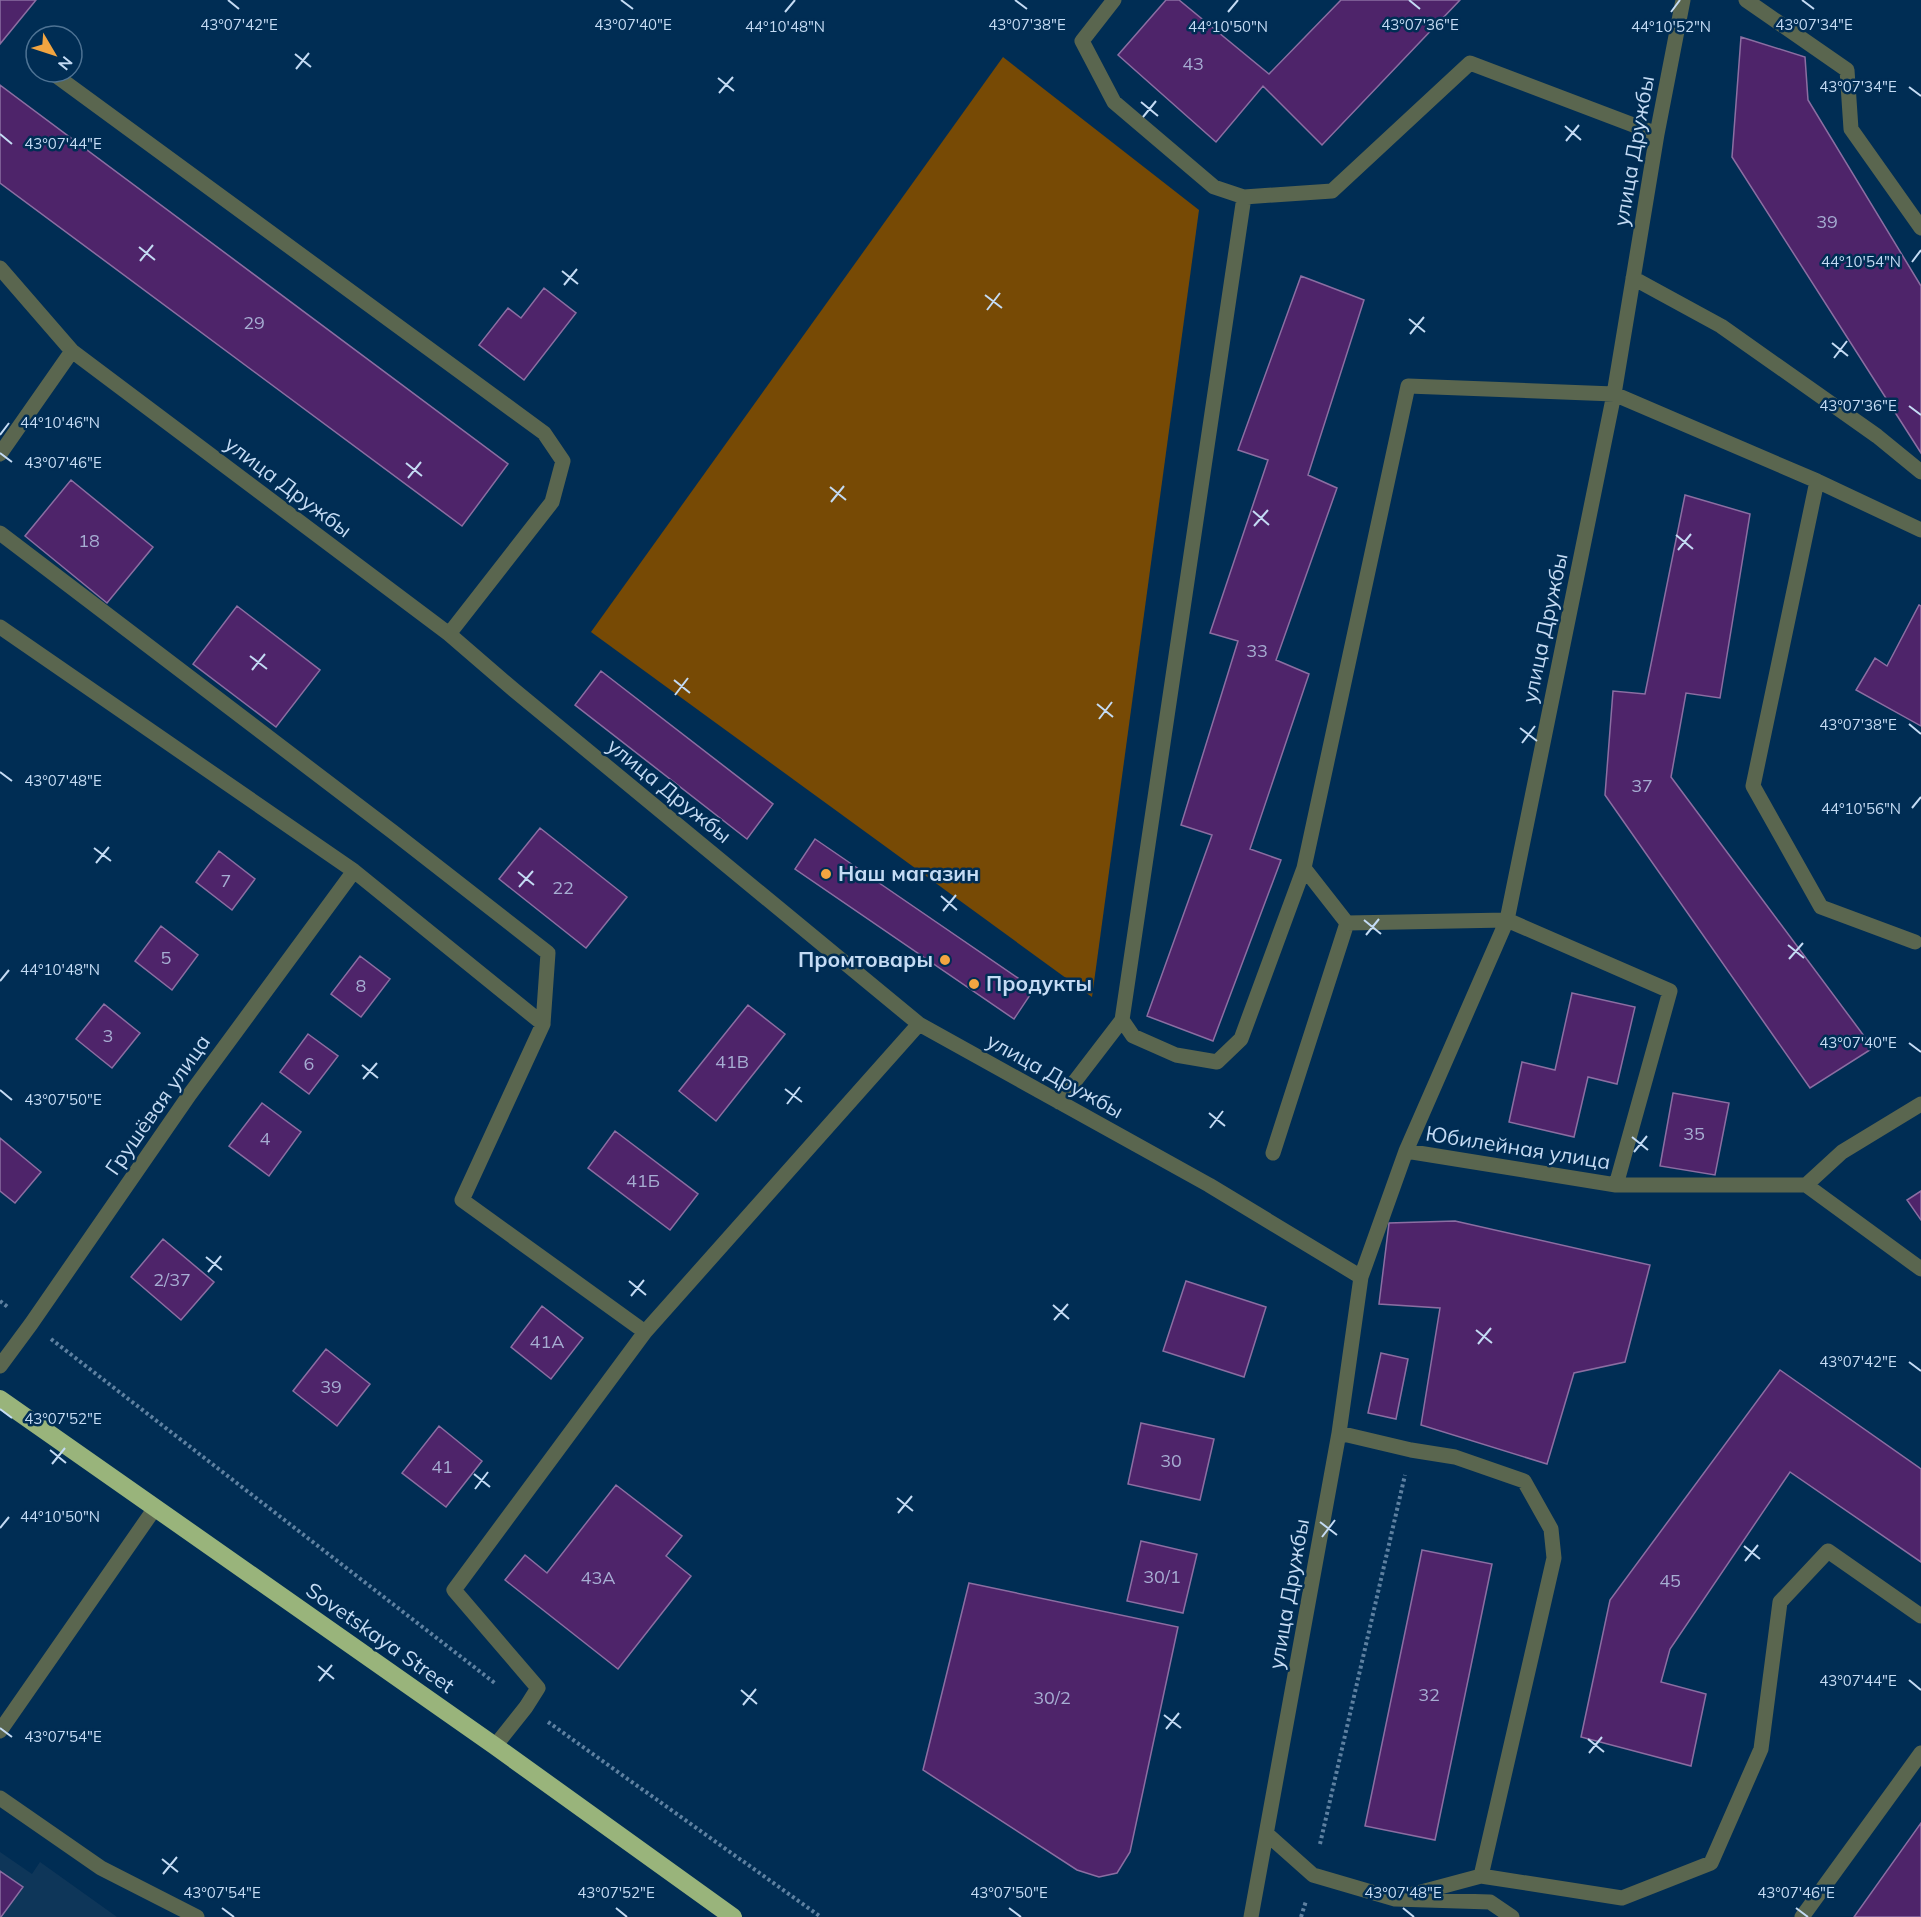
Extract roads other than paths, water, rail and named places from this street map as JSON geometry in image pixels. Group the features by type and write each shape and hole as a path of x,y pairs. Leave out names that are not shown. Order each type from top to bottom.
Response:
{"highway":[{"name":"Sovetskaya Street","path":"0,1399 495,1746 733,1917"}],"street":[{"path":"1114,0 1082,41 1114,102 1214,187 1244,197 1332,191 1470,63 1657,134"},
{"name":"улица Дружбы","path":"1251,1917 1339,1433 1361,1276 1406,1151 1507,920 1614,394 1657,134 1683,0"},
{"path":"1746,0 1847,70 1851,129 1921,228"},
{"path":"67,84 544,433 563,461 552,502 449,634"},
{"path":"1059,1102 1122,1020 1244,197"},
{"name":"улица Дружбы","path":"0,268 72,351 449,634 919,1024 1209,1185 1361,1276"},
{"path":"1633,278 1721,326 1877,436 1921,472"},
{"path":"0,454 72,351"},
{"path":"1122,1020 1133,1036 1176,1055 1216,1062 1241,1039 1304,868 1408,386 1614,394 1921,528"},
{"path":"1817,481 1753,786 1821,907 1915,942"},
{"path":"0,534 393,832 548,953 543,1024 462,1200 645,1332"},
{"path":"0,627 354,871 543,1024"},
{"path":"1304,868 1347,923"},
{"name":"Грушёвая улица","path":"0,1366 190,1094 354,871"},
{"path":"1347,923 1507,920 1670,991 1616,1185"},
{"path":"1273,1153 1347,923"},
{"path":"495,1746 538,1688 454,1590 645,1332 919,1024"},
{"path":"1921,1104 1842,1152 1806,1185 1921,1269"},
{"name":"Юбилейная улица","path":"1406,1151 1616,1185 1806,1185"},
{"path":"1339,1433 1411,1450 1455,1457 1524,1481 1551,1529 1554,1558 1481,1876"},
{"path":"0,1731 155,1508"},
{"path":"1395,1899 1481,1876 1622,1898 1711,1863 1761,1749 1780,1602 1828,1551 1921,1616"},
{"path":"1802,1917 1921,1753"},
{"path":"0,1798 101,1868 197,1917"},
{"path":"1267,1834 1313,1875 1395,1899 1490,1902 1512,1917"}],"place":[{"name":"Наш магазин","path":"826,874"},
{"name":"Промтовары","path":"945,960"},
{"name":"Продукты","path":"974,984"}]}
